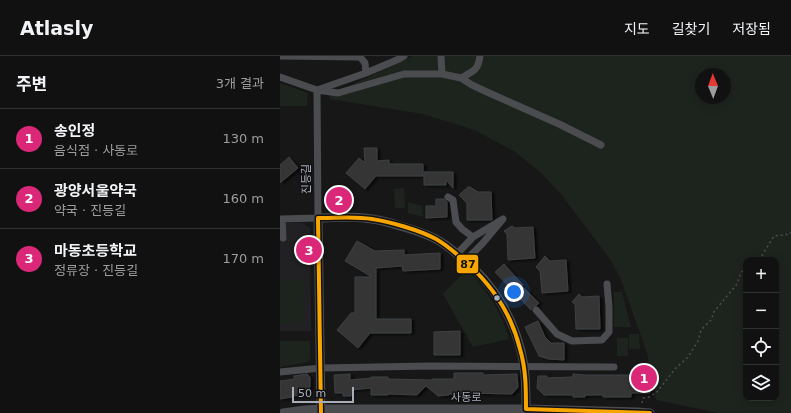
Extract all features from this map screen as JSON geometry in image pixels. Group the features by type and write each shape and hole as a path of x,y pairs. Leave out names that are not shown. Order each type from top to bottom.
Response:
{"street":[{"path":"280,56 360,57 365,63 366,73"},
{"path":"318,90 399,60 404,56"},
{"path":"441,56 442,74"},
{"path":"461,78 475,70 480,56"},
{"path":"280,76 318,90 338,93 404,74 442,74 461,78 472,85 559,124 601,145"},
{"name":"진등길","path":"318,90 321,411"},
{"path":"448,197 453,200 456,222 462,229 473,237"},
{"path":"283,238 281,219 364,218 390,223 414,230 435,239 458,254 466,260 482,277 494,291 506,310 520,347 524,366 526,411"},
{"path":"458,254 473,237 502,219 482,244 466,260"},
{"path":"536,310 557,334 572,341 602,340 609,332 609,307 606,284"},
{"path":"280,372 320,368 430,366 614,367"},
{"name":"사동로","path":"283,413 305,410 650,413"}],"path":[{"path":"761,257 774,236 790,234 791,232"},
{"path":"640,412 643,398 649,397 657,392 675,369 688,357 698,341 701,330 712,319 713,314 736,284 741,272 743,271"}],"shaded area":[{"path":"413,56 791,56 791,413 719,413 656,400 647,353 620,277 610,259 560,193 540,172 514,151 474,130 423,114 330,99 330,95"},
{"path":"280,83 308,93 307,106 280,106"},
{"path":"404,188 405,208 395,208 394,189"},
{"path":"408,202 422,206 423,217 408,213"},
{"path":"280,223 303,223 310,228 311,331 280,331"},
{"path":"467,269 492,301 502,319 509,339 473,347 443,294"},
{"path":"280,280 304,280 304,319 301,323 280,324"},
{"path":"614,292 622,292 631,327 614,327"},
{"path":"629,334 639,334 640,349 629,349"},
{"path":"617,338 628,338 628,356 617,356"},
{"path":"280,341 310,341 310,358 308,362 280,367"}],"building":[{"path":"364,148 377,148 377,161 389,160 389,164 423,164 423,176 376,176 365,189 346,173 359,158 365,163"},
{"path":"289,157 298,168 280,183 280,165"},
{"path":"424,172 453,172 453,188 446,180 446,185 424,185"},
{"path":"468,187 478,192 491,192 492,220 467,220 467,203 459,195"},
{"path":"331,194 349,194 348,207 339,206 331,200"},
{"path":"436,199 444,199 447,202 447,217 426,218 426,206 436,206"},
{"path":"512,226 515,228 533,227 535,258 508,260 507,234 504,231"},
{"path":"357,241 375,251 404,250 404,255 440,253 440,269 403,271 402,266 376,268 376,319 411,319 411,333 370,333 358,348 337,330 351,313 355,313 355,277 372,277 345,261"},
{"path":"545,256 550,261 566,260 568,291 542,293 540,271 536,267"},
{"path":"504,264 523,285 522,286 539,303 532,307 531,310 495,272"},
{"path":"579,294 582,297 599,296 600,329 576,329 575,304 572,302"},
{"path":"538,321 545,337 551,343 564,343 564,360 548,359 539,356 525,327"},
{"path":"460,331 460,355 434,355 434,332"},
{"path":"454,373 483,373 483,375 517,374 518,387 512,394 465,393 438,396 426,386 417,395 371,395 371,388 351,390 351,396 343,396 343,393 335,393 334,375 350,374 350,380 371,377 388,377 388,379 432,380 454,379"},
{"path":"307,374 310,377 310,387 304,395 280,399 280,381 294,379 294,376"},
{"path":"573,374 650,376 650,393 631,393 631,397 603,397 603,395 585,395 585,397 573,397 573,395 544,395 537,388 538,376 547,376 547,378 573,377"}],"transit line":[{"name":"87","path":"318,218 352,217 380,220 422,232 439,241 471,266 498,298 511,322 522,356 525,372 526,409"},
{"name":"87","path":"318,218 321,413"},
{"name":"87","path":"526,409 650,413"}],"place":[{"name":"광양서울약국","path":"339,200"},
{"name":"마동초등학교","path":"309,250"},
{"name":"송인정","path":"644,378"}]}
